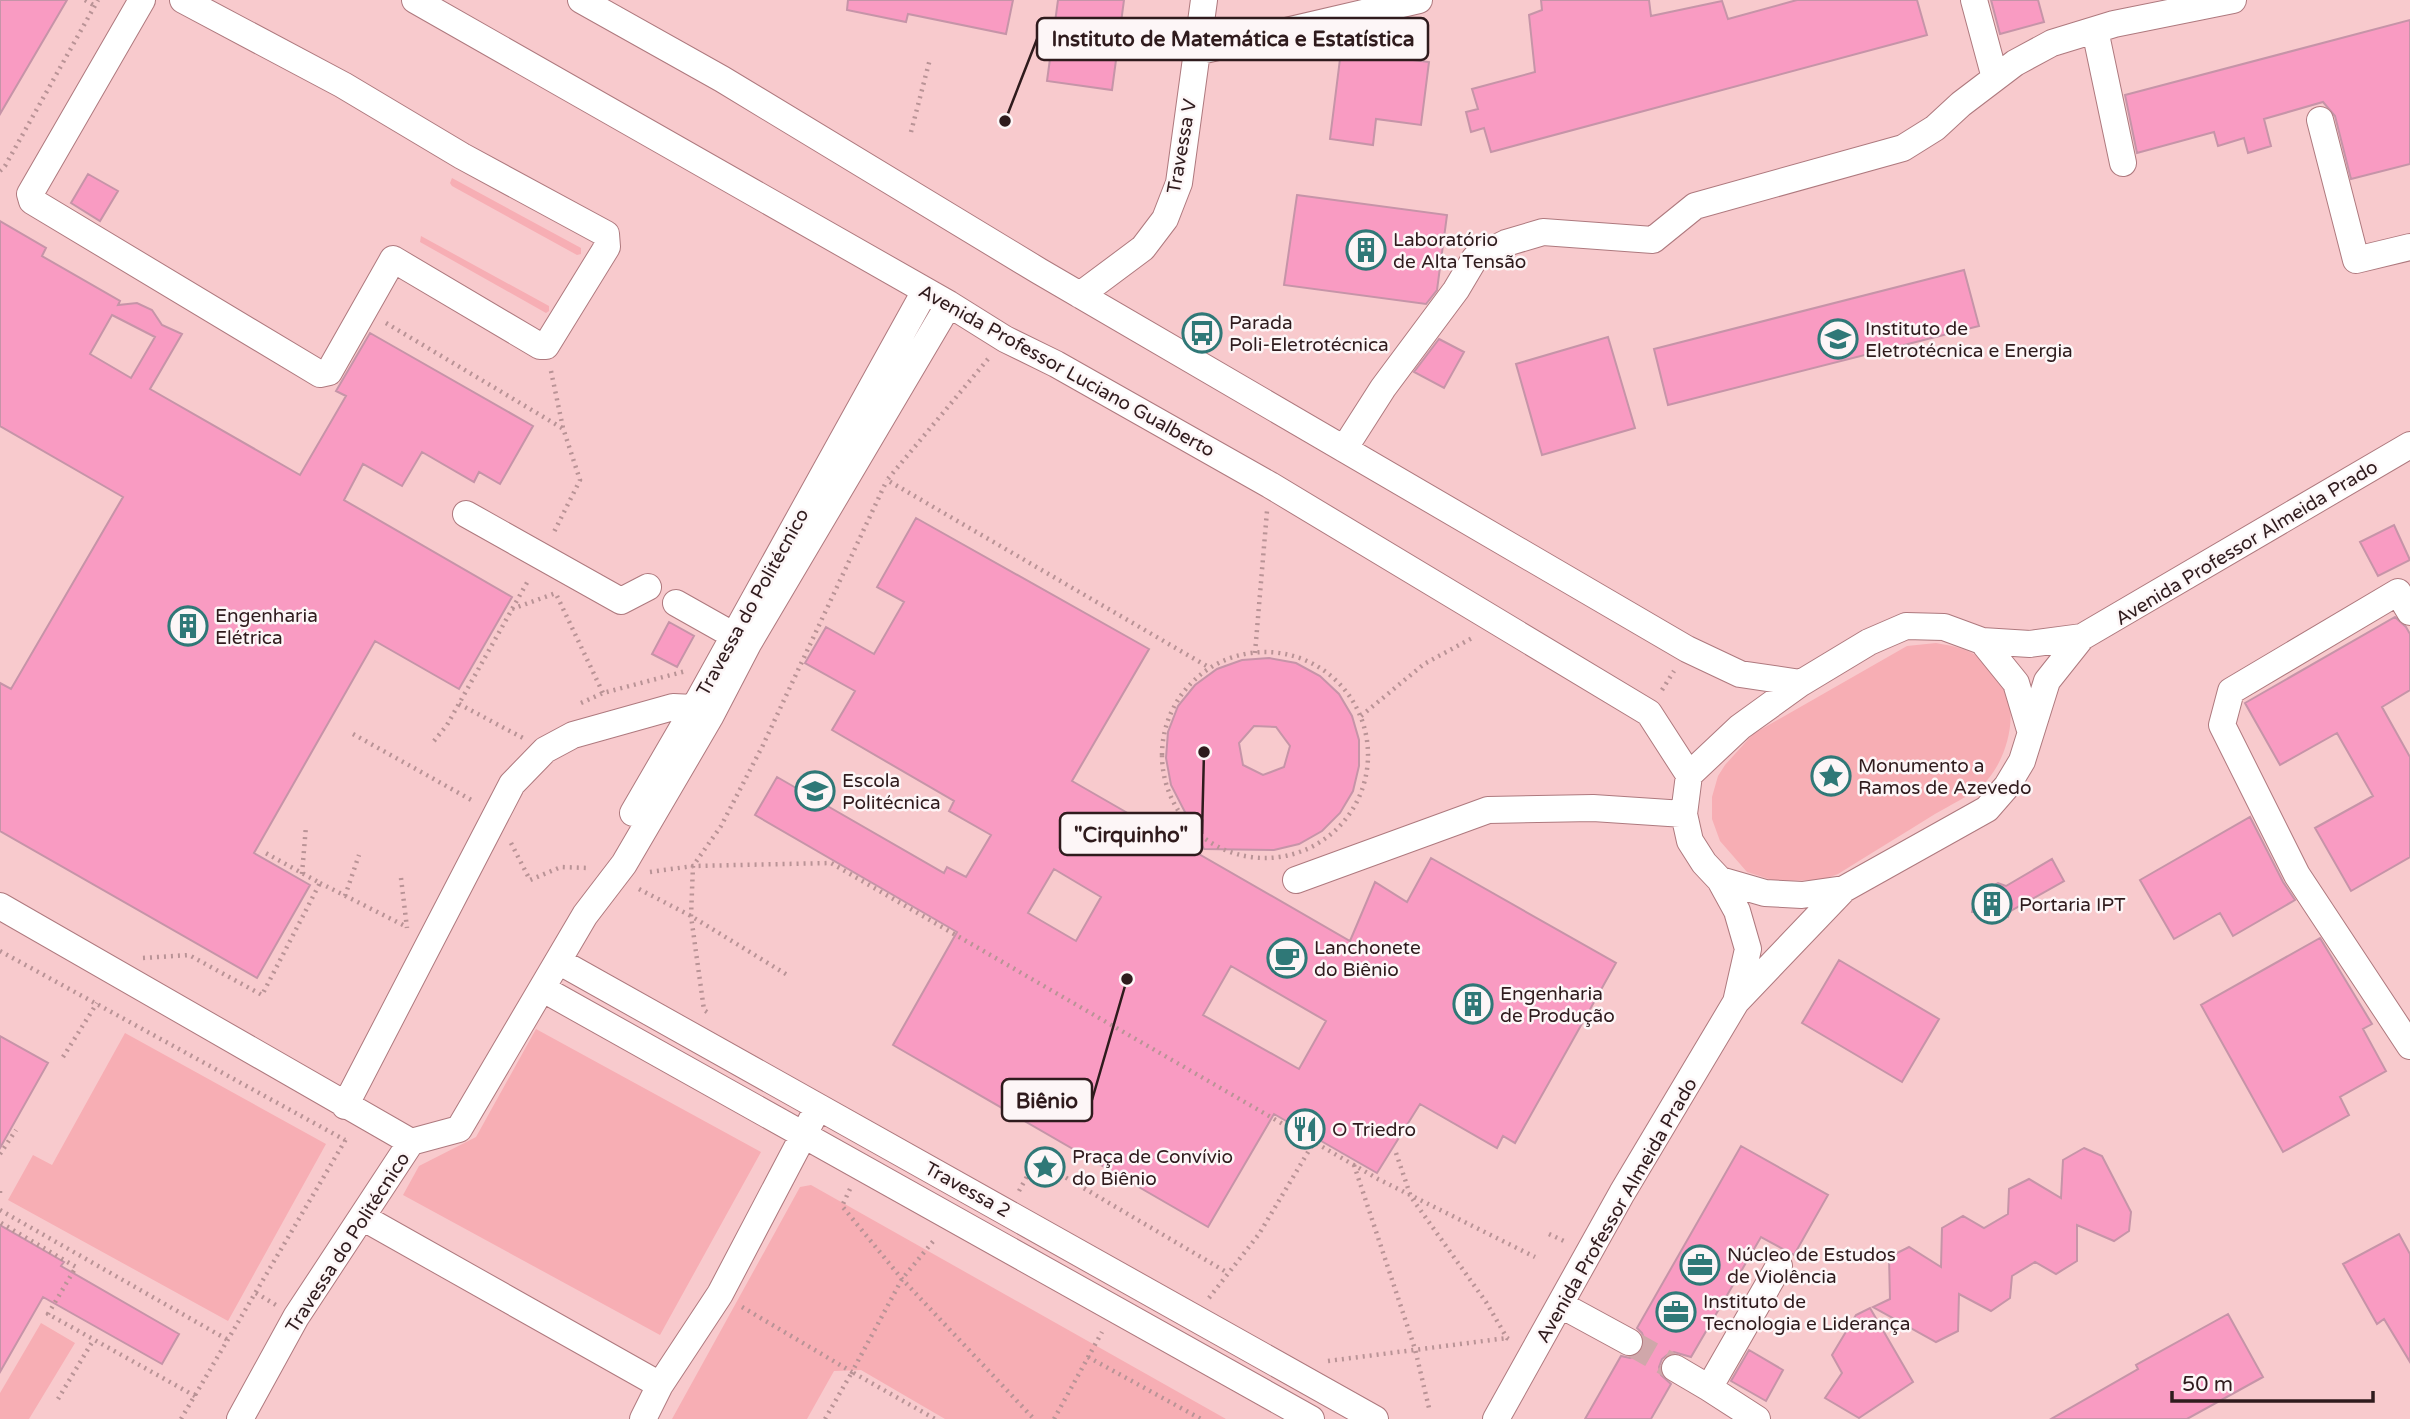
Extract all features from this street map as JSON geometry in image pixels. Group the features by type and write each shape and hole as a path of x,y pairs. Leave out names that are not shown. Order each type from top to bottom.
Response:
{"street":[{"path":"142,0 30,194 32,201 320,374 330,372 393,259 540,346 546,346 607,247 606,234 462,156 343,85 183,0"},
{"name":"Avenida Professor Luciano Gualberto","path":"415,0 949,304 1004,339 1056,364 1270,485 1648,713 1689,775"},
{"path":"581,0 722,79 1080,295 1687,649 1740,674 1801,683"},
{"name":"Travessa V","path":"1080,295 1143,248 1165,219 1179,183 1204,0"},
{"path":"1196,52 1419,0"},
{"path":"1974,0 1995,78"},
{"path":"1344,449 1383,387 1456,290 1475,258 1506,243 1543,232 1653,240 1695,206 1903,148 1935,128 2015,63 2052,43 2114,24 2233,0"},
{"path":"2095,30 2123,163"},
{"path":"2320,120 2356,260 2410,247"},
{"name":"Travessa do Politécnico","path":"240,1419 296,1317 411,1142 459,1129 560,962 585,915 615,876 925,291"},
{"name":"Travessa do Politécnico","path":"741,639 949,304"},
{"name":"Avenida Professor Almeida Prado","path":"1496,1419 1622,1193 1736,1002 1844,889 1987,809 2007,786 2022,761 2047,681 2082,637 2410,445"},
{"path":"466,514 621,601 648,587"},
{"path":"2406,592 2231,691 2222,726 2297,875 2410,1046"},
{"path":"676,603 741,639"},
{"path":"1296,880 1488,810 1593,808 1684,814 1689,775 1741,727 1801,683 1869,642 1906,626 1944,627 1982,641 2016,683 2030,730"},
{"name":"Avenida Professor Almeida Prado","path":"1982,641 2030,644 2082,637"},
{"path":"353,1110 512,784 551,746 573,735 673,707 702,713"},
{"name":"Travessa do Politécnico","path":"585,915 600,869 702,713"},
{"name":"Avenida Professor Almeida Prado","path":"1684,814 1690,841 1704,863 1720,880 1737,911 1748,949 1736,1002"},
{"path":"1720,880 1765,893 1802,895 1844,889"},
{"path":"0,905 411,1142"},
{"name":"Travessa 2","path":"560,962 1375,1419"},
{"name":"Travessa 2","path":"543,989 1311,1419"},
{"path":"632,1419 652,1386 660,1385 720,1294 819,1107"},
{"path":"643,1419 707,1288 760,1197 803,1134"},
{"path":"362,1217 660,1385"},
{"path":"1709,1388 1779,1266"},
{"path":"1561,1304 1629,1342"},
{"path":"1675,1368 1757,1419"}],"path":[{"path":"85,0 95,6"},
{"path":"0,171 98,0"},
{"path":"911,132 930,59"},
{"path":"364,310 563,428"},
{"path":"714,1015 704,1010 691,916 693,866 721,826 763,746 887,480 1004,339"},
{"path":"434,741 459,704 542,556 580,480 563,428 546,346"},
{"path":"887,480 1210,668"},
{"path":"1255,653 1270,485"},
{"path":"512,609 586,581"},
{"path":"555,593 603,693 611,724"},
{"path":"1361,716 1424,664 1501,624"},
{"path":"1648,713 1687,649"},
{"path":"1255,653 1281,653 1307,661 1329,675 1347,694 1361,716 1368,750 1364,783 1350,814 1326,839 1295,854 1261,858 1231,852 1198,835 1176,808 1163,777 1162,743 1171,710 1187,685 1210,668 1231,658 1255,653"},
{"path":"459,704 526,739"},
{"path":"303,874 306,826"},
{"path":"262,851 407,928"},
{"path":"345,896 359,855"},
{"path":"615,876 693,866 831,863 1411,1197 1535,1257"},
{"path":"615,876 691,916 789,976"},
{"path":"153,957 190,955 262,995 320,883"},
{"path":"0,951 345,1140"},
{"path":"63,1057 97,1003"},
{"path":"181,1419 345,1140 353,1110"},
{"path":"0,1154 16,1130"},
{"path":"1194,1318 1259,1234 1314,1142"},
{"path":"1283,1367 1507,1338 1486,1302 1411,1197 1396,1153"},
{"path":"1007,1211 1036,1160 1228,1273"},
{"path":"1354,1165 1415,1349 1429,1408"},
{"path":"860,1166 842,1206 902,1279 1034,1419"},
{"path":"0,1210 228,1340"},
{"path":"825,1419 902,1279 952,1218"},
{"path":"1,1223 76,1267 48,1314 195,1395"},
{"path":"720,1294 934,1419"},
{"path":"1054,1419 1115,1310"},
{"path":"58,1399 94,1339"},
{"path":"1088,1357 1201,1419"}],"shaded area":[{"path":"452,178 581,248 581,254 577,255 452,186"},
{"path":"421,236 549,306 549,311 546,313 420,242"},
{"path":"1936,643 1968,651 1984,661 2009,699 2011,712 2008,740 1990,777 1970,794 1838,874 1822,880 1775,881 1747,872 1720,841 1712,819 1712,797 1718,776 1725,765 1753,734 1907,646"},
{"path":"536,1029 761,1152 660,1335 403,1195 419,1166 476,1137"},
{"path":"125,1033 326,1144 228,1321 8,1200 33,1155 52,1165"},
{"path":"811,1185 1226,1419 945,1419 861,1370 834,1371 807,1419 672,1419 800,1187"},
{"path":"41,1323 75,1343 29,1419 0,1419 0,1393"}],"building":[{"path":"0,0 67,0 0,114"},
{"path":"848,0 1013,0 1006,34 908,14 906,22 847,10"},
{"path":"1058,0 1124,0 1112,90 1047,81"},
{"path":"1541,0 1649,0 1651,16 1722,1 1728,19 1797,0 1917,0 1927,35 1491,152 1484,128 1471,132 1466,112 1478,109 1472,89 1535,72 1529,15 1542,10"},
{"path":"1991,0 2038,0 2044,22 2000,34"},
{"path":"2410,20 2410,164 2351,179 2335,116 2323,102 2264,119 2271,146 2248,153 2244,138 2218,146 2214,132 2137,153 2125,95"},
{"path":"1341,51 1429,62 1421,125 1376,119 1373,145 1330,139"},
{"path":"88,174 118,191 100,221 71,203"},
{"name":"Laboratório de Alta Tensão","path":"1297,195 1447,215 1437,290 1426,304 1284,285"},
{"name":"Engenharia Elétrica","path":"0,221 46,248 42,256 120,301 118,305 137,303 152,310 162,325 182,334 150,389 300,475 346,396 336,391 370,333 533,426 500,484 479,472 474,482 422,452 402,486 363,464 344,500 512,597 459,689 375,641 254,853 310,885 257,978 0,831 0,683 11,689 123,497 0,426","holes":["112,315 155,337 131,378 90,354"]},
{"path":"1964,270 1979,326 1668,405 1654,349"},
{"path":"1608,337 1635,428 1542,455 1516,364"},
{"path":"1439,339 1464,352 1444,388 1414,372"},
{"path":"916,518 1149,649 1072,781 1350,941 1375,882 1407,902 1431,858 1616,963 1515,1143 1503,1136 1497,1148 1420,1104 1377,1173 1274,1114 1208,1227 893,1045 957,932 755,815 777,777 944,873 947,867 966,877 991,835 949,811 954,801 832,730 855,691 805,663 826,627 874,654 904,602 877,587","holes":["1054,869 1101,897 1076,941 1028,913","1231,966 1326,1021 1299,1069 1203,1015"]},
{"path":"2394,525 2410,560 2378,576 2360,542"},
{"path":"2395,617 2410,634 2410,690 2382,707 2410,757 2410,857 2351,891 2315,828 2373,796 2337,733 2280,765 2245,703"},
{"path":"669,622 694,636 677,667 652,654"},
{"path":"1269,658 1296,663 1320,676 1339,694 1352,716 1359,740 1359,766 1353,791 1340,813 1322,831 1299,844 1274,850 1204,849 1171,785 1166,758 1168,732 1178,706 1195,685 1217,669 1242,660","holes":["1254,726 1276,727 1290,746 1284,767 1263,775 1243,765 1239,743"]},
{"path":"2250,817 2295,900 2233,936 2220,913 2174,939 2140,880"},
{"path":"2052,859 2064,881 2009,912 2008,917 1972,912 1975,896 1998,883 2006,886"},
{"path":"2320,938 2372,1024 2363,1029 2386,1071 2340,1097 2349,1115 2283,1152 2201,1005"},
{"path":"1839,960 1939,1019 1902,1082 1802,1023"},
{"path":"0,1036 48,1063 0,1148"},
{"path":"1741,1146 1828,1195 1794,1255 1761,1237 1691,1357 1674,1352 1662,1359 1659,1367 1661,1375 1671,1384 1651,1419 1585,1419 1621,1356 1630,1358 1642,1350 1645,1341 1637,1328"},
{"path":"2084,1148 2102,1156 2131,1212 2129,1231 2114,1241 2077,1225 2077,1261 2056,1274 2035,1262 2012,1276 2010,1298 1991,1311 1959,1294 1958,1331 1936,1342 1873,1307 1890,1299 1889,1257 1909,1247 1941,1267 1942,1228 1963,1216 1984,1228 2008,1214 2009,1189 2029,1179 2061,1198 2063,1160"},
{"path":"0,1225 64,1262 61,1266 179,1334 162,1364 43,1297 0,1372"},
{"path":"2399,1234 2410,1254 2410,1362 2384,1319 2377,1324 2343,1264"},
{"path":"1870,1308 1913,1382 1859,1418 1825,1398 1842,1373 1832,1355 1856,1315"},
{"path":"2228,1314 2263,1377 2187,1419 2051,1419 2138,1369 2136,1365"},
{"path":"1749,1350 1783,1370 1766,1401 1731,1381"}],"tunnel":[{"path":"1629,1342 1675,1368"}],"place":[{"name":"Instituto de Matemática e Estatística","path":"1005,121"},
{"name":"Laboratório de Alta Tensão","path":"1366,250"},
{"name":"Parada Poli-Eletrotécnica","path":"1202,333"},
{"name":"Instituto de Eletrotécnica e Energia","path":"1838,339"},
{"name":"Engenharia Elétrica","path":"188,626"},
{"name":"\"Cirquinho\"","path":"1204,752"},
{"name":"Monumento a Ramos de Azevedo","path":"1831,776"},
{"name":"Escola Politécnica","path":"815,791"},
{"name":"Portaria IPT","path":"1992,904"},
{"name":"Lanchonete do Biênio","path":"1287,958"},
{"name":"Biênio","path":"1127,979"},
{"name":"Engenharia de Produção","path":"1473,1004"},
{"name":"O Triedro","path":"1305,1129"},
{"name":"Praça de Convívio do Biênio","path":"1045,1167"},
{"name":"Núcleo de Estudos de Violência","path":"1700,1265"},
{"name":"Instituto de Tecnologia e Liderança","path":"1676,1312"}]}
